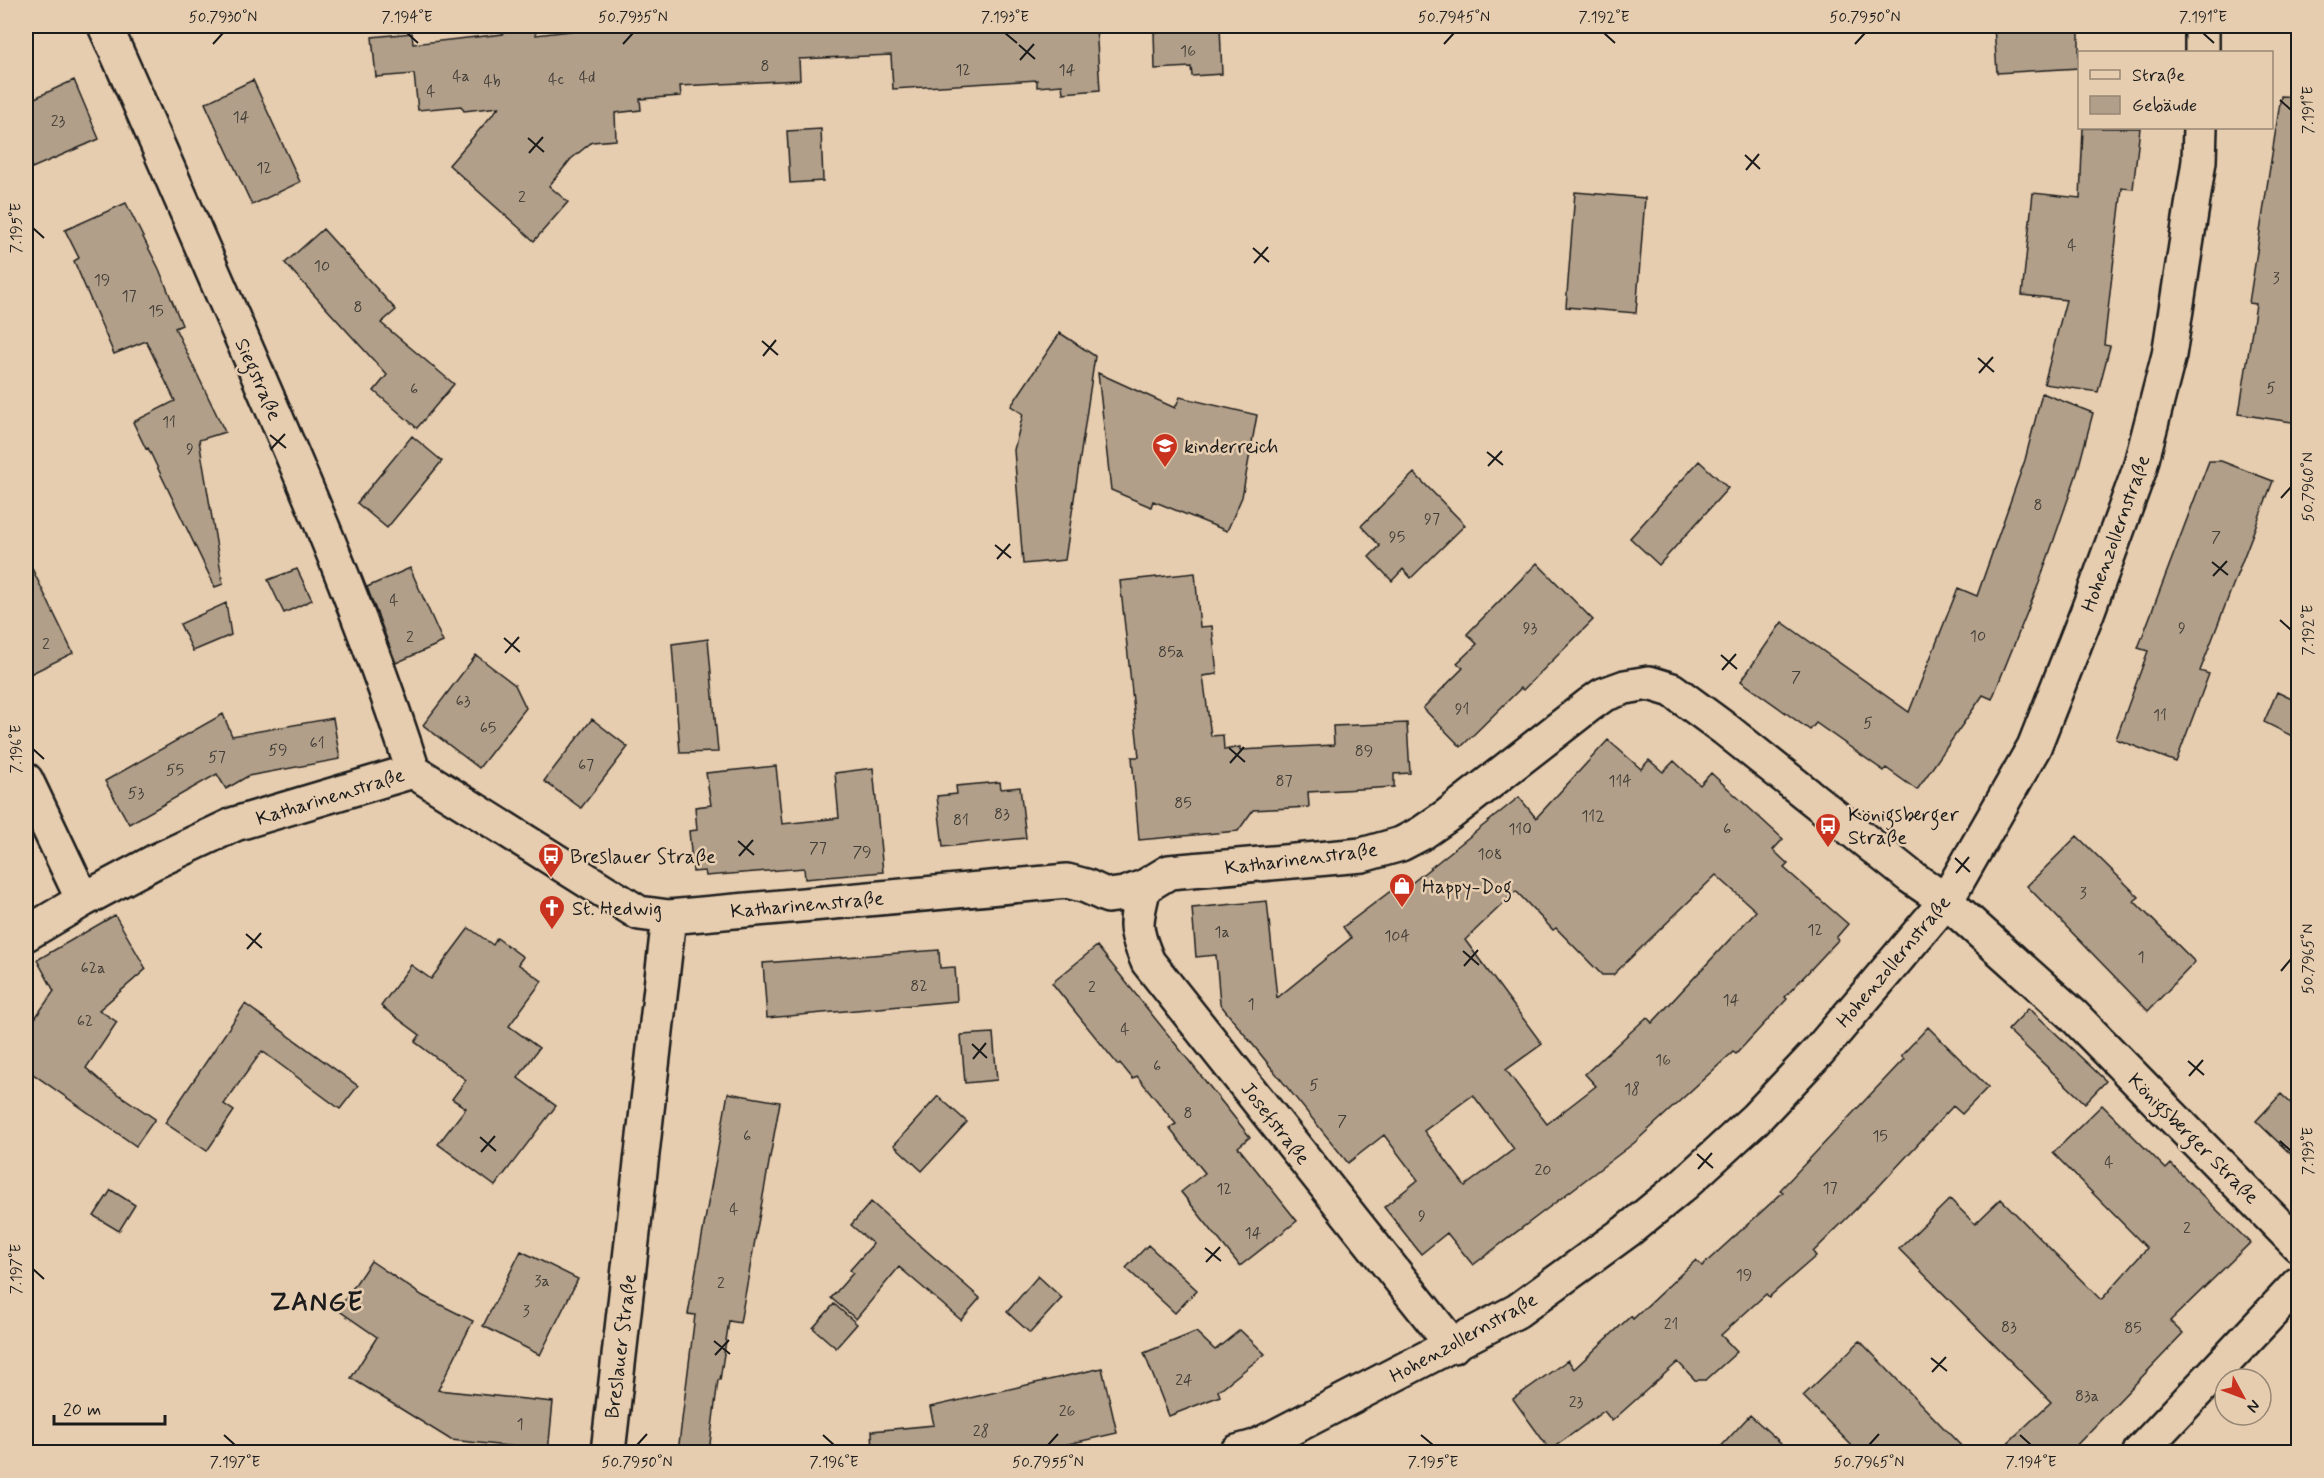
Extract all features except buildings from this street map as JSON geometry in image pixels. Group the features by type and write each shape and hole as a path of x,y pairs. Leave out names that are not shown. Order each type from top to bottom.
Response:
{"street":[{"name":"Siegstraße","path":"105,26 285,438 349,592 387,692 413,771"},
{"path":"2202,26 2202,51"},
{"name":"Hohenzollernstraße","path":"1237,1452 1255,1447 1517,1311 1627,1231 1683,1185 1755,1119 1819,1051 1946,901 2034,747 2087,613 2139,471 2169,355 2199,161 2200,129"},
{"name":"Königsberger Straße","path":"1603,695 1625,687 1649,684 1672,690 1725,729 1911,877 1946,901 2074,1016 2298,1245"},
{"name":"Katharinenstraße","path":"26,934 154,862 235,824 413,771 639,913 669,917 1067,881 1086,886 1108,896 1124,894 1144,887 1169,872 1362,855 1401,844 1422,834 1448,815 1552,732 1603,695"},
{"path":"26,780 83,900"},
{"name":"Josefstraße","path":"1144,887 1136,921 1139,941 1148,962 1453,1346"},
{"name":"Breslauer Straße","path":"608,1452 669,917"},
{"path":"2140,1452 2298,1284"}],"place":[{"name":"kinderreich","path":"1165,469"},
{"name":"Königsberger Straße","path":"1828,849"},
{"name":"Breslauer Straße","path":"551,879"},
{"name":"Happy-Dog","path":"1402,909"},
{"name":"St. Hedwig","path":"552,931"}],"district":[{"name":"ZANGE","path":"317,1301"}]}
